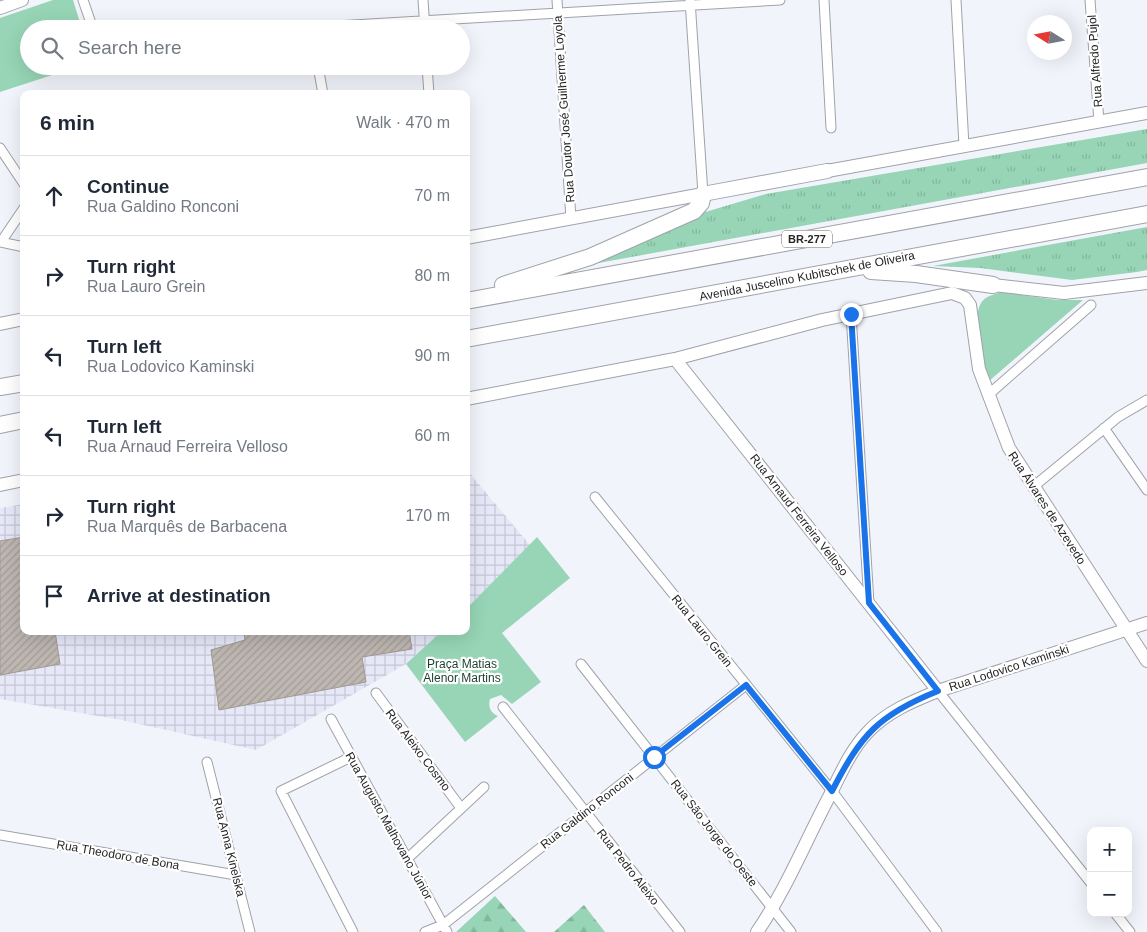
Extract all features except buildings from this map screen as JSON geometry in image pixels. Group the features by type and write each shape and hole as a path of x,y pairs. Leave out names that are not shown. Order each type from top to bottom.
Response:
{"highway":[{"name":"BR-277","path":"470,300 1147,177"},
{"path":"470,295 590,257 694,211 701,203 703,194"},
{"name":"Avenida Juscelino Kubitschek de Oliveira","path":"470,338 1147,214"},
{"path":"841,270 907,273 993,285"},
{"path":"0,387 20,384"},
{"path":"0,425 20,421"}],"main road":[{"path":"703,194 827,172"}],"street":[{"path":"0,8 22,0"},
{"path":"83,0 90,20"},
{"path":"423,0 425,20"},
{"name":"Rua Doutor José Guilherme Loyola","path":"557,0 570,219"},
{"path":"470,21 690,3 780,0"},
{"path":"824,0 831,128"},
{"path":"956,0 964,146"},
{"name":"Rua Alfredo Pujol","path":"1090,0 1099,122"},
{"path":"470,237 703,194 690,3"},
{"path":"320,75 322,90"},
{"path":"428,75 429,90"},
{"path":"827,172 1147,113"},
{"path":"0,148 20,178"},
{"path":"20,214 1,242 20,246"},
{"path":"993,285 1064,293 1147,283"},
{"name":"Rua Álvares de Azevedo","path":"851,314 952,293 965,298 970,305 976,358 1009,448 1147,661"},
{"path":"988,395 1091,305"},
{"path":"470,398 675,359 851,314 869,603"},
{"path":"0,324 20,321"},
{"name":"Rua Arnaud Ferreira Velloso","path":"675,359 1087,878"},
{"path":"1033,487 1104,428 1132,407 1147,400"},
{"path":"1104,428 1147,490"},
{"path":"0,485 20,481"},
{"name":"Rua Lauro Grein","path":"595,497 832,791 936,932"},
{"name":"Rua Lodovico Kaminski","path":"757,932 772,908 850,757 867,732 892,713 938,691 1147,623"},
{"name":"Rua São Jorge do Oeste","path":"581,664 791,932"},
{"name":"Rua Galdino Ronconi","path":"425,932 445,928 585,812 746,685"},
{"name":"Rua Aleixo Cosmo","path":"376,693 461,808"},
{"name":"Rua Pedro Aleixo","path":"503,707 680,932"},
{"name":"Rua Augusto Malhovano Júnior","path":"331,719 445,928"},
{"path":"351,757 282,791 353,932"},
{"name":"Rua Anna Kinelska","path":"207,762 250,932"},
{"path":"407,859 484,787"},
{"name":"Rua Theodoro de Bona","path":"0,835 236,875"},
{"path":"1118,917 1130,932"}],"shaded area":[{"path":"470,474 530,545 470,605"},
{"path":"20,505 20,635 438,635 406,664 256,750 121,720 0,699 0,508"}],"green space":[{"path":"53,0 73,0 79,20 20,20 20,75 52,75 0,92 0,18"},
{"path":"1147,129 1147,163 593,264 702,213 766,194"},
{"path":"1147,227 1147,270 1137,272 1072,280 980,268 933,266"},
{"path":"1001,292 1057,300 1083,300 989,381 979,342 978,310 985,299"},
{"name":"Praça Matias Alenor Martins","path":"537,537 570,578 502,633 541,682 512,704 501,695 490,699 490,709 498,716 465,742 406,664 438,635 470,635 470,605"},
{"path":"495,896 526,932 456,932"},
{"path":"584,905 605,932 554,932"}],"route":[{"path":"654,757 746,685 832,791 850,757 867,732 909,703 938,691 869,603 851,314"}]}
